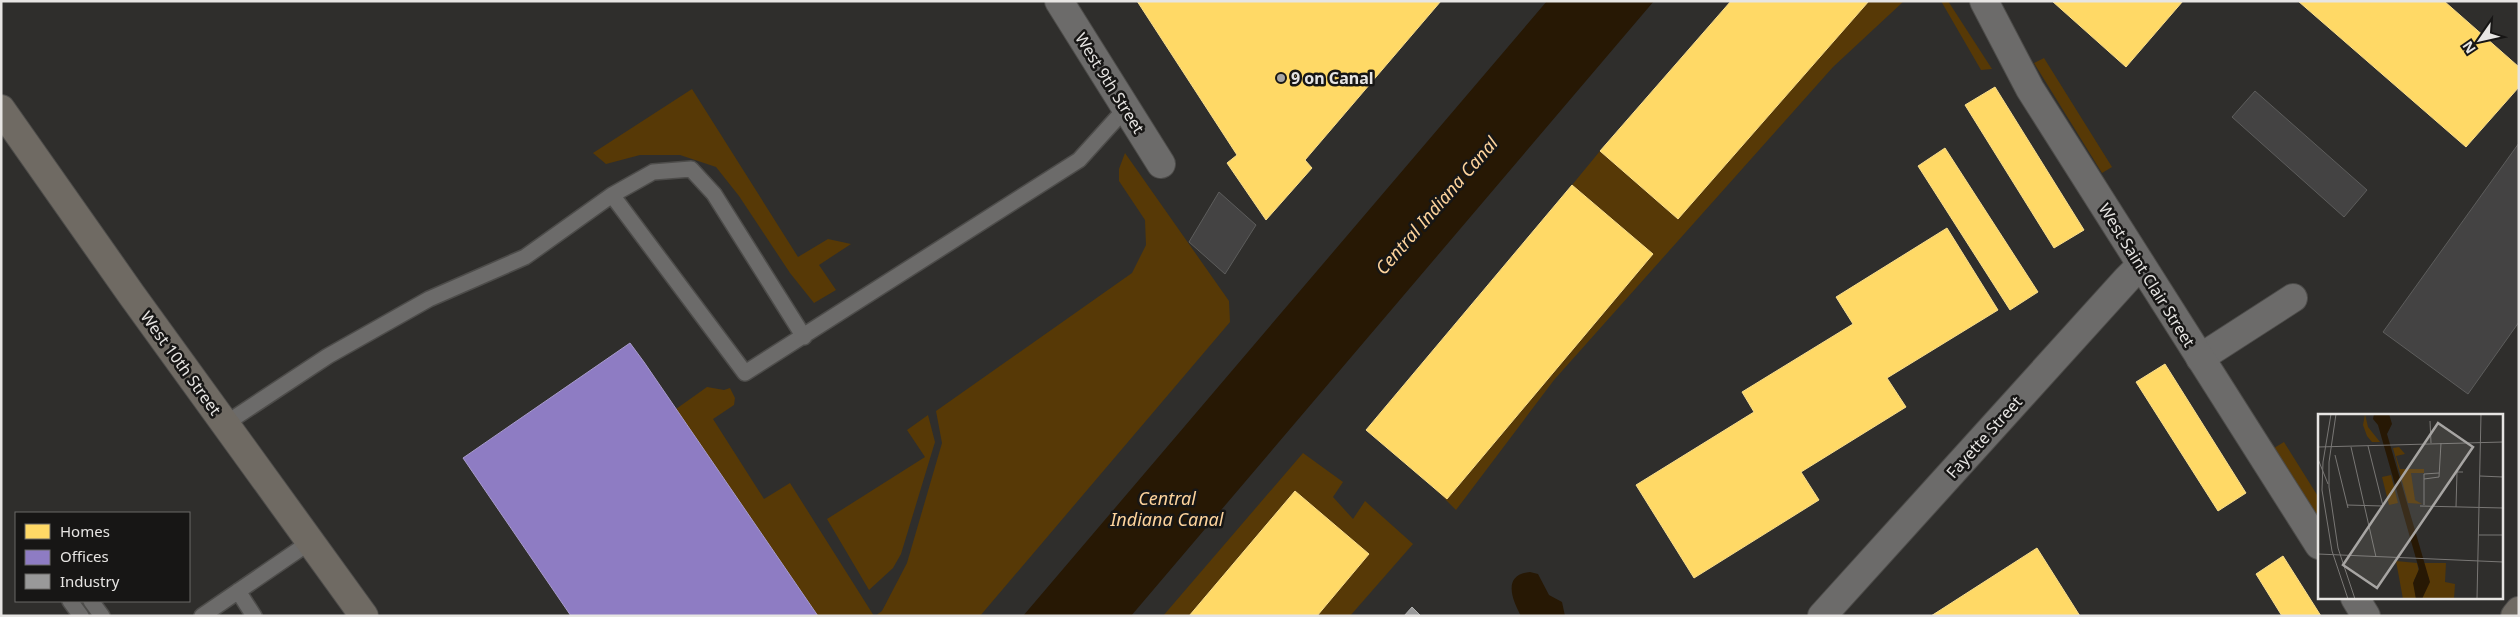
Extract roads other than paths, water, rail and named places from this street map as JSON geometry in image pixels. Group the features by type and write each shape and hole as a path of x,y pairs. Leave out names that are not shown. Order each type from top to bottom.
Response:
{"main road":[{"name":"West 10th Street","path":"1,110 364,616"},
{"path":"2515,616 2519,611"}],"street":[{"name":"West 9th Street","path":"1059,1 1161,164"},
{"name":"West Saint Clair Street","path":"1984,1 2030,89 2318,543"},
{"name":"Fayette Street","path":"1822,616 2127,279 2141,265 2145,272"},
{"path":"2200,358 2293,298"},
{"path":"2356,600 2366,616"}],"lane":[{"path":"612,195 745,373 1079,160 1126,108"},
{"path":"225,424 328,356 421,303 525,257 612,195 653,172 691,169 714,194 804,337"},
{"path":"202,616 310,542"},
{"path":"238,591 254,616"},
{"path":"71,602 81,616"},
{"path":"92,602 102,616"}],"water":[{"name":"Central Indiana Canal","path":"1547,1 1654,1 1131,616 1023,616"},
{"path":"1530,572 1538,574 1549,595 1562,602 1565,616 1521,616 1513,595 1512,583 1521,574"}],"place":[{"name":"9 on Canal","path":"1281,78"}]}
